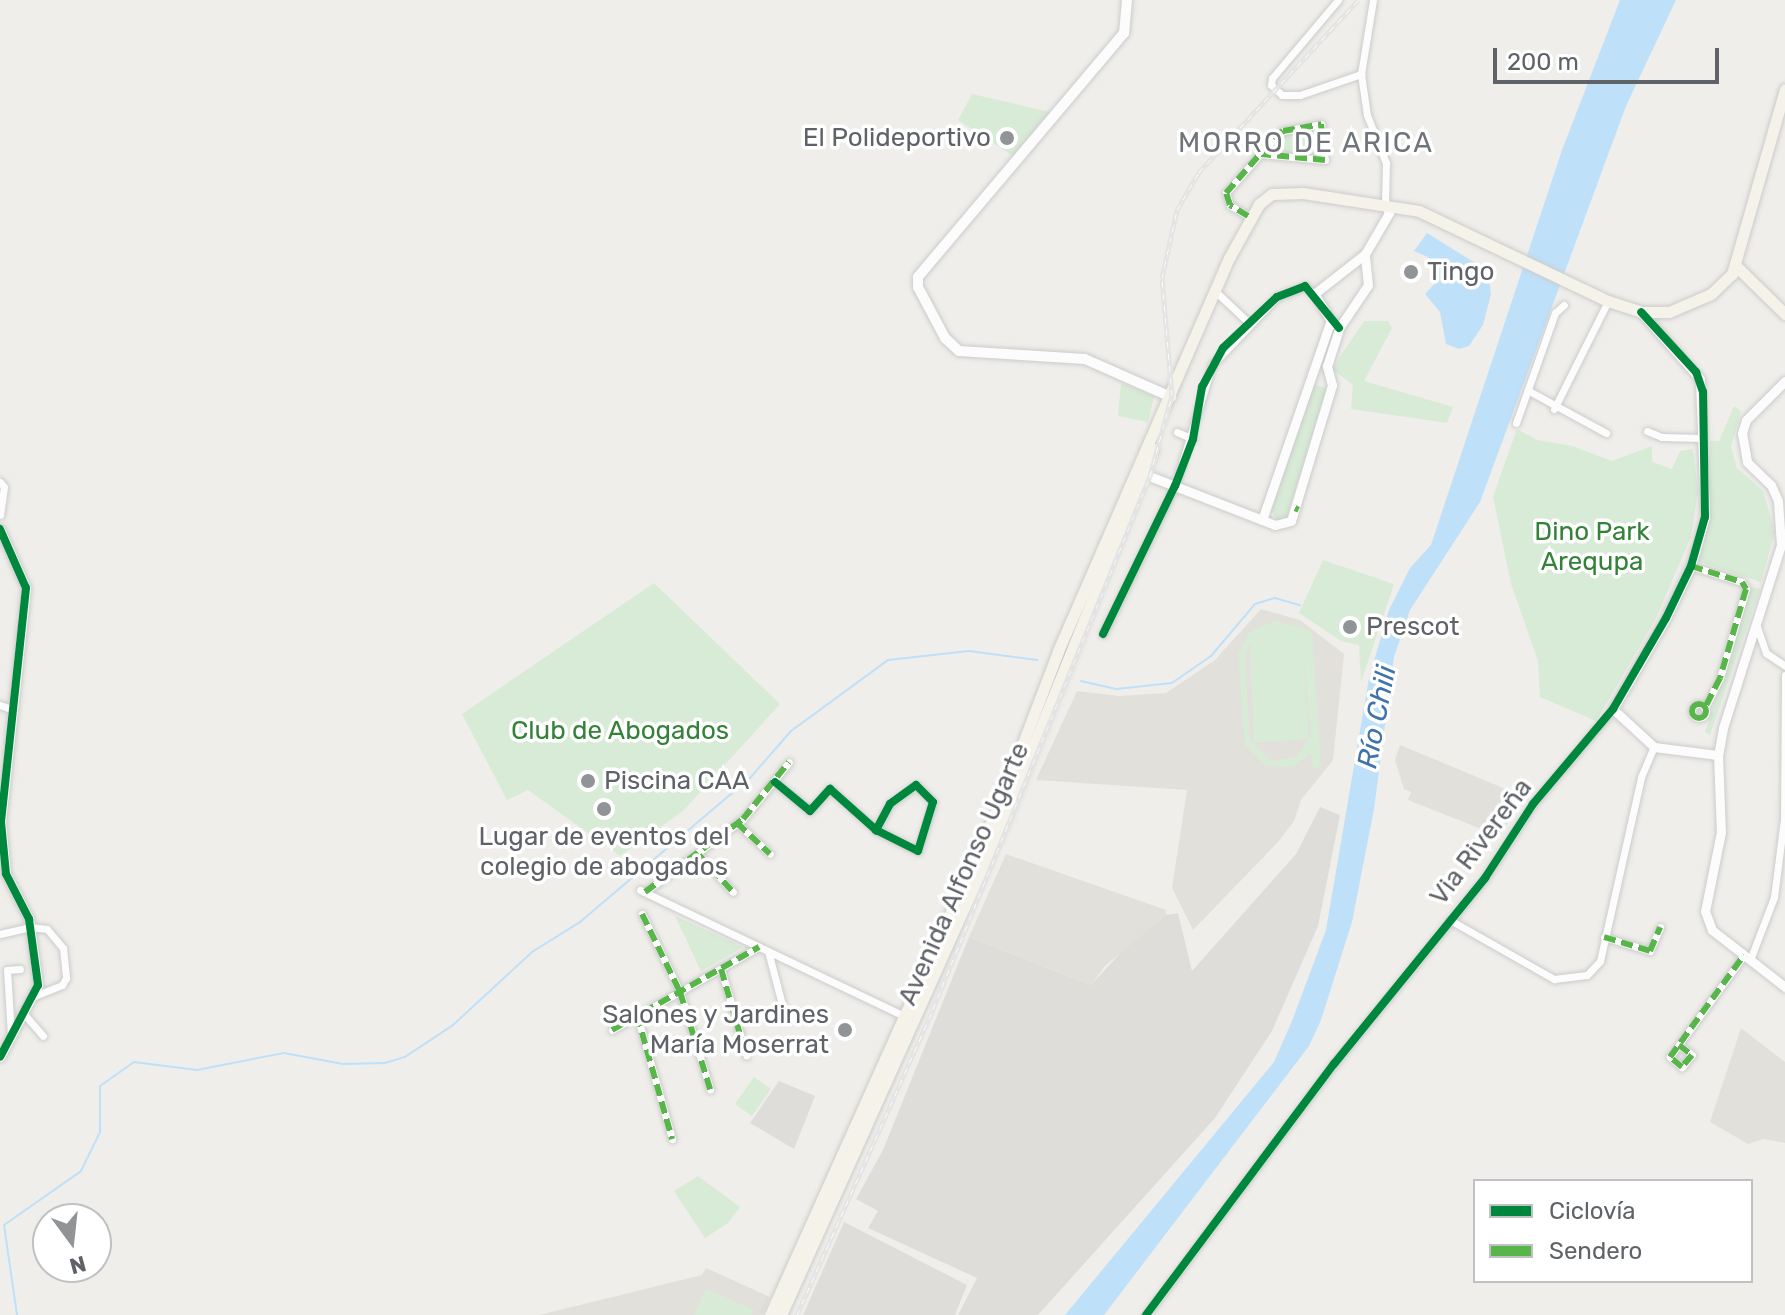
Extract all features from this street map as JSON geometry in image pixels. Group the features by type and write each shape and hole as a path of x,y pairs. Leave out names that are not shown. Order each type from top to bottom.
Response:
{"main road":[{"path":"1127,0 1124,33 918,277 918,287 945,338 959,351 1053,353 1085,359 1171,397"},
{"path":"1248,216 1272,194 1385,203 1419,211 1608,301 1641,312 1669,312 1696,302 1726,283 1736,266 1785,89"},
{"name":"Avenida Alfonso Ugarte","path":"770,1315 906,1017 1004,819 1056,671 1248,216"},
{"path":"1736,266 1785,314"},
{"name":"Avenida Alfonso Ugarte","path":"781,1315 906,1017"}],"street":[{"path":"1338,0 1271,85 1282,95 1300,95 1361,74"},
{"path":"1314,294 1365,254 1389,213 1385,203 1386,163 1367,115 1361,74 1373,0"},
{"path":"1248,216 1230,205 1226,193 1261,154 1283,131 1321,124 1325,160 1261,154"},
{"path":"1141,473 1275,525 1291,521 1332,385 1328,371 1339,328 1368,285 1365,254"},
{"path":"1103,634 1175,486 1193,439 1202,387 1212,365 1248,322 1291,290 1305,286 1314,294 1330,322 1339,328"},
{"path":"1215,291 1248,322"},
{"path":"1554,409 1608,301"},
{"path":"1516,423 1555,313 1564,305"},
{"name":"Via Rivereña","path":"1146,1315 1485,878 1533,804 1613,709 1691,566 1705,517 1706,438 1700,379 1641,312"},
{"path":"1262,520 1330,322"},
{"path":"1312,369 1328,371"},
{"path":"1785,381 1754,411 1742,433 1742,451 1771,485 1782,525 1757,627 1718,755 1721,832 1707,922 1785,987"},
{"path":"1529,391 1554,409 1606,433"},
{"path":"1647,431 1662,437 1706,438"},
{"path":"1177,432 1193,439"},
{"path":"0,482 4,487 0,515"},
{"path":"0,529 26,588 1,811 6,874 30,927 35,996 0,1057"},
{"path":"1691,566 1742,582 1746,589 1720,678 1705,708"},
{"path":"1757,627 1766,653 1785,666"},
{"path":"1679,1045 1747,957 1774,897 1784,819 1785,675"},
{"path":"0,705 11,709"},
{"path":"1613,709 1654,747 1718,755"},
{"path":"1450,920 1554,979 1587,975 1600,961 1641,777 1654,747"},
{"path":"789,762 737,823 699,855 643,891 906,1017"},
{"path":"775,782 810,811 830,789 876,830 918,851 933,802 916,785 890,804 876,830"},
{"path":"737,823 770,854"},
{"path":"699,855 733,892"},
{"path":"642,914 680,992 710,1089"},
{"path":"0,934 30,927 55,935 63,948 66,978 62,985 35,996"},
{"path":"1604,937 1650,951 1660,927"},
{"path":"612,1030 759,947"},
{"path":"768,951 783,1008"},
{"path":"11,1035 7,970 20,969"},
{"path":"721,969 746,1055"},
{"path":"24,1014 43,1036"},
{"path":"637,1015 672,1139"}],"shaded area":[{"path":"1261,609 1300,620 1344,654 1333,760 1301,800 1294,821 1279,841 1193,930 1172,888 1187,790 1036,780 1077,691 1119,696 1166,693 1215,660"},
{"path":"1400,745 1525,797 1499,836 1408,800 1411,792 1404,789 1395,760"},
{"path":"1320,807 1340,815 1318,926 1272,1031 1215,1118 1038,1315 958,1315 977,1278 868,1228 878,1211 856,1199 883,1150 969,937 1091,985 1125,948 1166,915 1178,913 1192,971 1296,854"},
{"path":"1006,854 1166,910 1166,915 1105,966 1091,985 969,937"},
{"path":"1741,1028 1785,1062 1785,1143 1763,1139 1748,1144 1710,1122"},
{"path":"779,1081 815,1096 794,1149 750,1123"},
{"path":"844,1222 967,1285 955,1315 803,1315"},
{"path":"706,1268 770,1297 762,1315 539,1315 702,1275"}],"green space":[{"name":"El Polideportivo","path":"972,94 1050,112 1013,156 958,120"},
{"path":"1311,127 1318,130 1322,150 1317,157 1269,152 1283,135"},
{"path":"1364,321 1388,321 1392,328 1364,381 1453,407 1447,423 1351,409 1353,385 1332,369"},
{"path":"1121,383 1154,396 1148,422 1118,416"},
{"path":"1311,384 1327,388 1287,516 1277,520 1271,510"},
{"path":"1734,406 1741,411 1731,447 1737,468 1763,491 1775,531 1761,582 1697,561 1709,516 1710,441 1719,441"},
{"name":"Dino Park Arequpa","path":"1517,429 1537,440 1572,446 1612,461 1652,446 1652,462 1672,469 1680,451 1693,449 1698,491 1691,537 1656,618 1596,721 1540,697 1538,661 1511,584 1493,497"},
{"name":"Prescot","path":"1323,560 1394,584 1361,682 1359,645 1341,641 1299,613"},
{"name":"Club de Abogados","path":"654,583 780,704 683,811 620,856 528,790 507,800 462,714"},
{"path":"1751,587 1760,589 1710,735 1705,732"},
{"path":"1275,621 1312,631 1321,767 1313,768 1311,753 1293,767 1266,766 1245,745 1238,654 1250,632","holes":["1302,641 1311,736 1309,739","1250,642 1254,743 1309,739 1296,757 1271,761 1250,740 1245,654"]},
{"path":"675,916 743,947 701,971"},
{"path":"754,1077 771,1089 752,1116 735,1104"},
{"path":"698,1176 740,1207 728,1223 705,1238 674,1191"},
{"path":"706,1289 754,1310 752,1315 694,1315"}],"water":[{"name":"Río Chili","path":"1620,0 1676,0 1626,106 1480,502 1410,610 1394,657 1374,809 1352,922 1321,1020 1309,1046 1104,1315 1065,1315 1274,1062 1292,1021 1326,930 1369,678 1389,610 1410,568 1431,545 1562,150"},
{"path":"1427,233 1488,271 1491,294 1483,325 1469,346 1459,349 1446,344 1440,312 1425,294 1437,281 1437,272 1428,257 1414,251"}],"waterway":[{"path":"1081,681 1116,689 1172,683 1211,656 1255,604 1275,598 1300,605"},
{"path":"17,1315 4,1225 81,1171 100,1132 100,1086 134,1062 197,1070 284,1053 343,1064 385,1063 405,1057 453,1025 532,952 580,922 750,778 791,731 888,660 969,651 1037,660"}],"railway":[{"path":"797,1315 933,1009 1150,476 1172,395 1162,278 1177,210 1199,172 1358,0"}],"marked path":[{"path":"1248,216 1230,205 1226,193 1275,137 1283,131 1321,124 1325,160 1261,154"},
{"path":"1295,508 1299,510"},
{"path":"1691,566 1742,582 1746,589 1720,678 1705,708"},
{"path":"1699,704 1706,711 1699,718 1692,711 1699,704"},
{"path":"645,892 743,819 789,762"},
{"path":"737,823 770,854"},
{"path":"699,855 733,892"},
{"path":"642,914 680,992 710,1089"},
{"path":"1604,937 1650,951 1660,927"},
{"path":"612,1030 759,947"},
{"path":"1679,1045 1692,1055 1682,1067 1670,1057 1744,955"},
{"path":"721,969 746,1055"},
{"path":"637,1015 672,1139"}],"cycle path":[{"path":"1103,634 1175,486 1193,439 1202,387 1223,348 1277,297 1305,286 1339,328"},
{"path":"1146,1315 1334,1064 1485,878 1533,804 1613,709 1666,618 1691,566 1705,517 1703,392 1696,372 1641,312"},
{"path":"0,529 26,588 1,822 6,874 29,919 38,985 0,1057"},
{"path":"775,782 810,811 830,789 876,830 918,851 933,802 916,785 890,804 876,830"}],"place":[{"name":"El Polideportivo","path":"1007,138"},
{"name":"Tingo","path":"1411,272"},
{"name":"Prescot","path":"1350,627"},
{"name":"Piscina CAA","path":"588,781"},
{"name":"Lugar de eventos del colegio de abogados","path":"604,809"},
{"name":"Salones y Jardines María Moserrat","path":"845,1030"}],"district":[{"name":"MORRO DE ARICA","path":"1306,143"}]}
